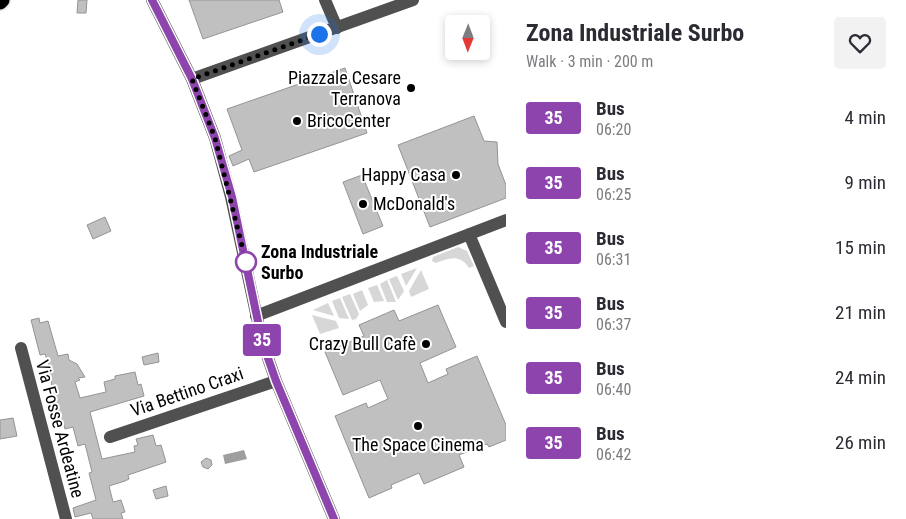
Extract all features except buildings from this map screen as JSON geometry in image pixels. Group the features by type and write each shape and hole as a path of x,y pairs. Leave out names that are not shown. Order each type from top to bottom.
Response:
{"street":[{"path":"152,0 192,79 215,138 232,197 256,316 276,381 334,519"},
{"path":"325,0 337,28"},
{"path":"192,79 413,0"},
{"path":"256,316 506,220"},
{"path":"469,234 506,322"},
{"name":"Via Fosse Ardeatine","path":"21,348 66,519"},
{"name":"Via Bettino Craxi","path":"110,437 276,381"}],"shaded area":[{"path":"458,247 467,251 474,266 469,268 462,261 454,258 436,263 432,261 433,257"},
{"path":"417,268 406,286 401,274"},
{"path":"421,270 429,289 411,297 409,291"},
{"path":"397,276 404,291 398,300 389,279"},
{"path":"387,280 396,302 387,302 380,284"},
{"path":"377,285 384,301 374,302 368,288"},
{"path":"362,290 368,305 360,311 353,294"},
{"path":"350,294 359,314 356,319 352,320 342,297"},
{"path":"340,298 349,319 339,318 332,301"},
{"path":"328,303 334,316 313,310"},
{"path":"312,315 336,321 339,328 320,334"},
{"path":"244,450 247,459 225,464 223,455"}],"bus line":[{"name":"35","path":"152,0 179,50 215,138 232,197 262,341 276,381 334,519"}],"place":[{"name":"Piazzale Cesare Terranova","path":"411,88"},
{"name":"BricoCenter","path":"297,121"},
{"name":"Happy Casa","path":"456,175"},
{"name":"McDonald's","path":"363,204"},
{"name":"Zona Industriale Surbo","path":"246,262"},
{"name":"Crazy Bull Cafè","path":"426,344"},
{"name":"The Space Cinema","path":"418,426"}],"route":[{"path":"246,262 232,197 215,138 192,79 319,34"}]}
